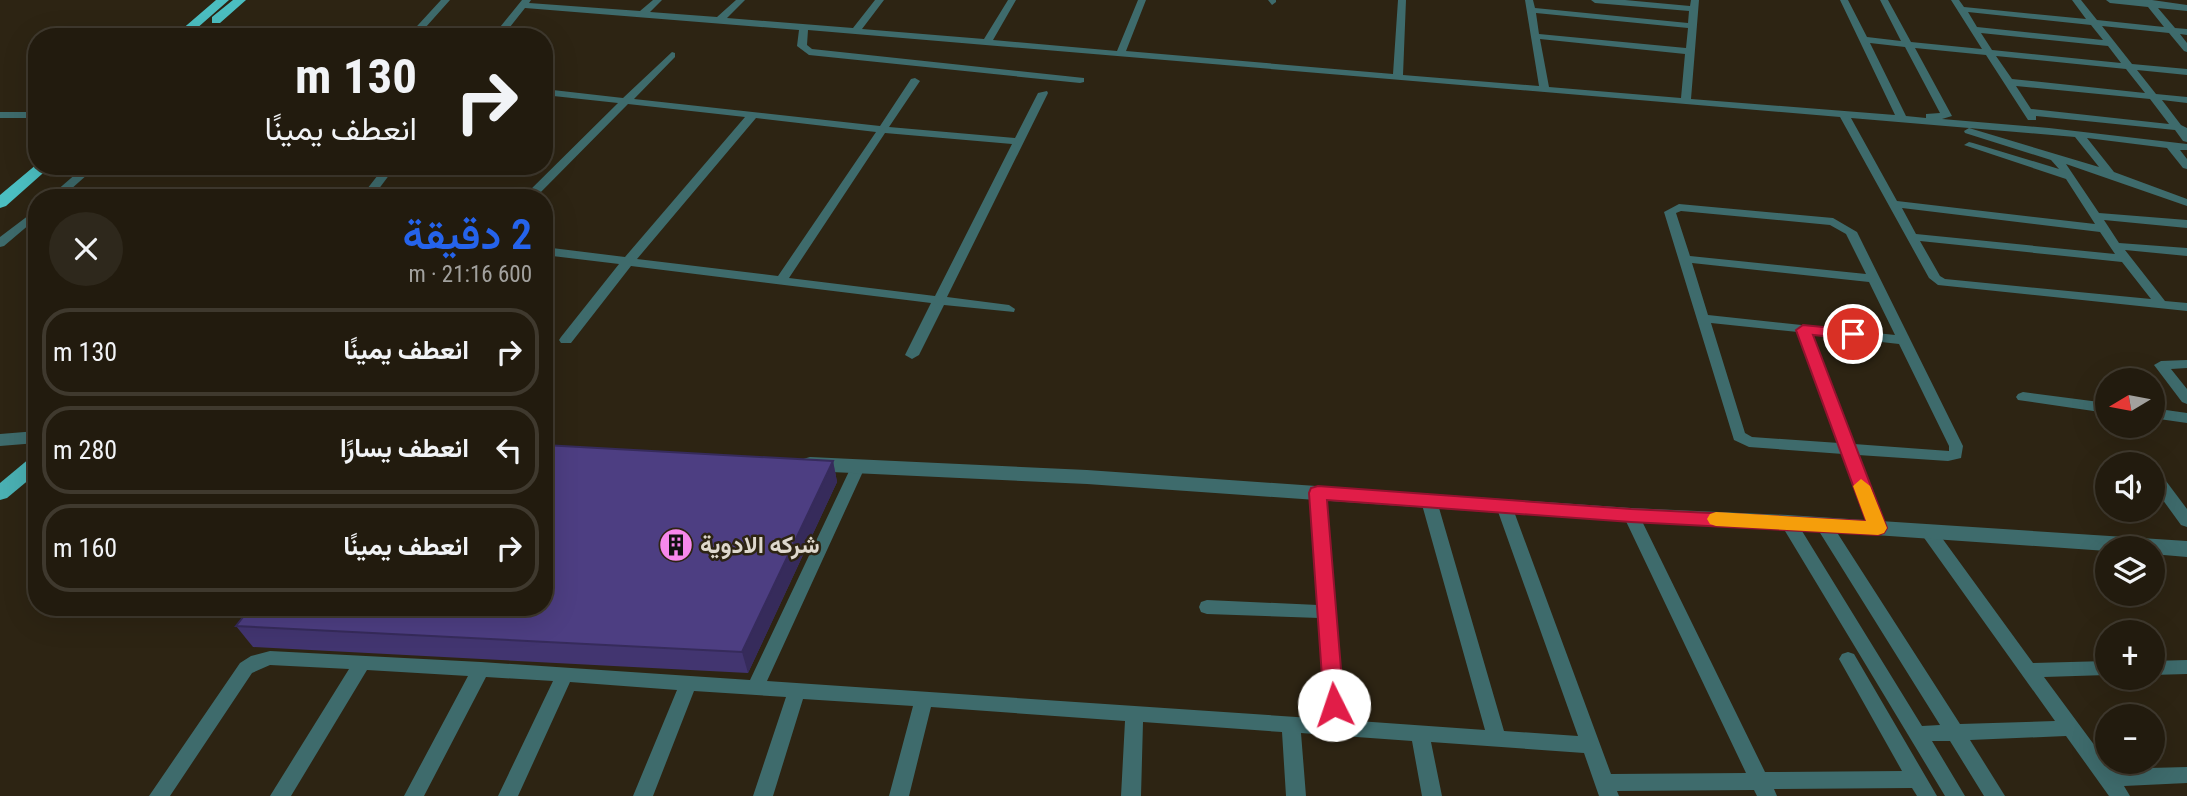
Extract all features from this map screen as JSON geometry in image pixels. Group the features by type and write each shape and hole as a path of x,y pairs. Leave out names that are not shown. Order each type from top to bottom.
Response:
{"highway":[{"path":"190,28 223,0"},
{"path":"207,28 240,0"},
{"path":"0,187 28,164"},
{"path":"0,203 33,175"}],"main road":[{"path":"0,493 28,470"}],"street":[{"path":"420,28 446,0"},
{"path":"643,14 658,0"},
{"path":"719,21 741,0"},
{"path":"855,32 880,0"},
{"path":"987,43 1012,0"},
{"path":"1120,54 1142,0"},
{"path":"1398,76 1402,0"},
{"path":"1595,0 1695,4 1686,101"},
{"path":"1844,0 1900,114"},
{"path":"503,28 525,2 719,21 1843,114 1947,116 1884,0"},
{"path":"2076,0 2153,96 2182,127 2187,139"},
{"path":"2110,0 2187,8"},
{"path":"2149,2 2187,49"},
{"path":"1958,4 2187,32"},
{"path":"1958,4 2041,130"},
{"path":"1544,88 1529,5 1693,26"},
{"path":"804,27 802,46 808,51 1080,80"},
{"path":"1976,30 2113,44"},
{"path":"1536,36 1689,51"},
{"path":"1865,40 2187,72"},
{"path":"553,173 672,55"},
{"path":"782,279 915,80"},
{"path":"2009,82 2187,100"},
{"path":"553,93 1016,141"},
{"path":"912,355 1042,93"},
{"path":"2029,112 2182,127"},
{"path":"1843,114 1935,278 1953,285 2187,307"},
{"path":"1900,114 1945,124 2054,156 2187,203"},
{"path":"0,115 28,115"},
{"path":"566,340 629,260 753,115"},
{"path":"1945,124 2041,130 2187,147"},
{"path":"2080,135 2110,174"},
{"path":"1969,145 2070,176"},
{"path":"2171,146 2187,166"},
{"path":"2054,156 2115,246 2161,304"},
{"path":"65,189 81,175"},
{"path":"373,189 384,175"},
{"path":"537,189 551,175"},
{"path":"1895,204 2104,229"},
{"path":"1679,206 1833,222 1851,232 1874,279 1956,446 1955,454 1948,456 1749,442 1739,436 1670,212 1679,206"},
{"path":"2096,216 2187,224"},
{"path":"0,243 28,220"},
{"path":"1913,237 2125,259"},
{"path":"2115,246 2187,252"},
{"path":"553,252 1009,309"},
{"path":"1685,259 1874,279"},
{"path":"1703,318 1904,340"},
{"path":"1803,330 1878,528"},
{"path":"2187,364 2161,365 2187,400"},
{"path":"2023,397 2095,406"},
{"path":"2165,415 2187,418"},
{"path":"0,440 28,438"},
{"path":"787,462 1318,493 1631,515 1823,524 2184,551"},
{"path":"755,688 859,465"},
{"path":"2165,491 2187,521"},
{"path":"1318,493 1336,728"},
{"path":"1429,501 1497,739"},
{"path":"1504,506 1607,790 1922,788 1848,659"},
{"path":"1631,515 1763,788"},
{"path":"1788,522 1955,796"},
{"path":"1823,524 1995,796"},
{"path":"1928,531 2120,796"},
{"path":"1206,607 1327,612"},
{"path":"159,796 246,668 257,661 270,658 481,669 1590,744"},
{"path":"280,796 362,663"},
{"path":"2165,667 2187,667"},
{"path":"2029,670 2095,668"},
{"path":"414,796 481,669"},
{"path":"509,796 565,675"},
{"path":"643,796 688,684"},
{"path":"763,796 797,690"},
{"path":"899,796 924,699"},
{"path":"1131,796 1134,714"},
{"path":"1292,725 1296,796"},
{"path":"1917,734 2071,728"},
{"path":"1420,734 1432,796"},
{"path":"2107,778 2187,775"}],"building":[{"name":"شركه الادوية","path":"553,445 833,461 742,652 236,626 244,616 553,616"}],"slow traffic":[{"path":"1716,519 1878,528 1861,486"}],"place":[{"name":"شركه الادوية","path":"676,545"}],"route":[{"path":"1334,705 1318,493 1631,515 1878,528 1803,330 1853,334"}]}
